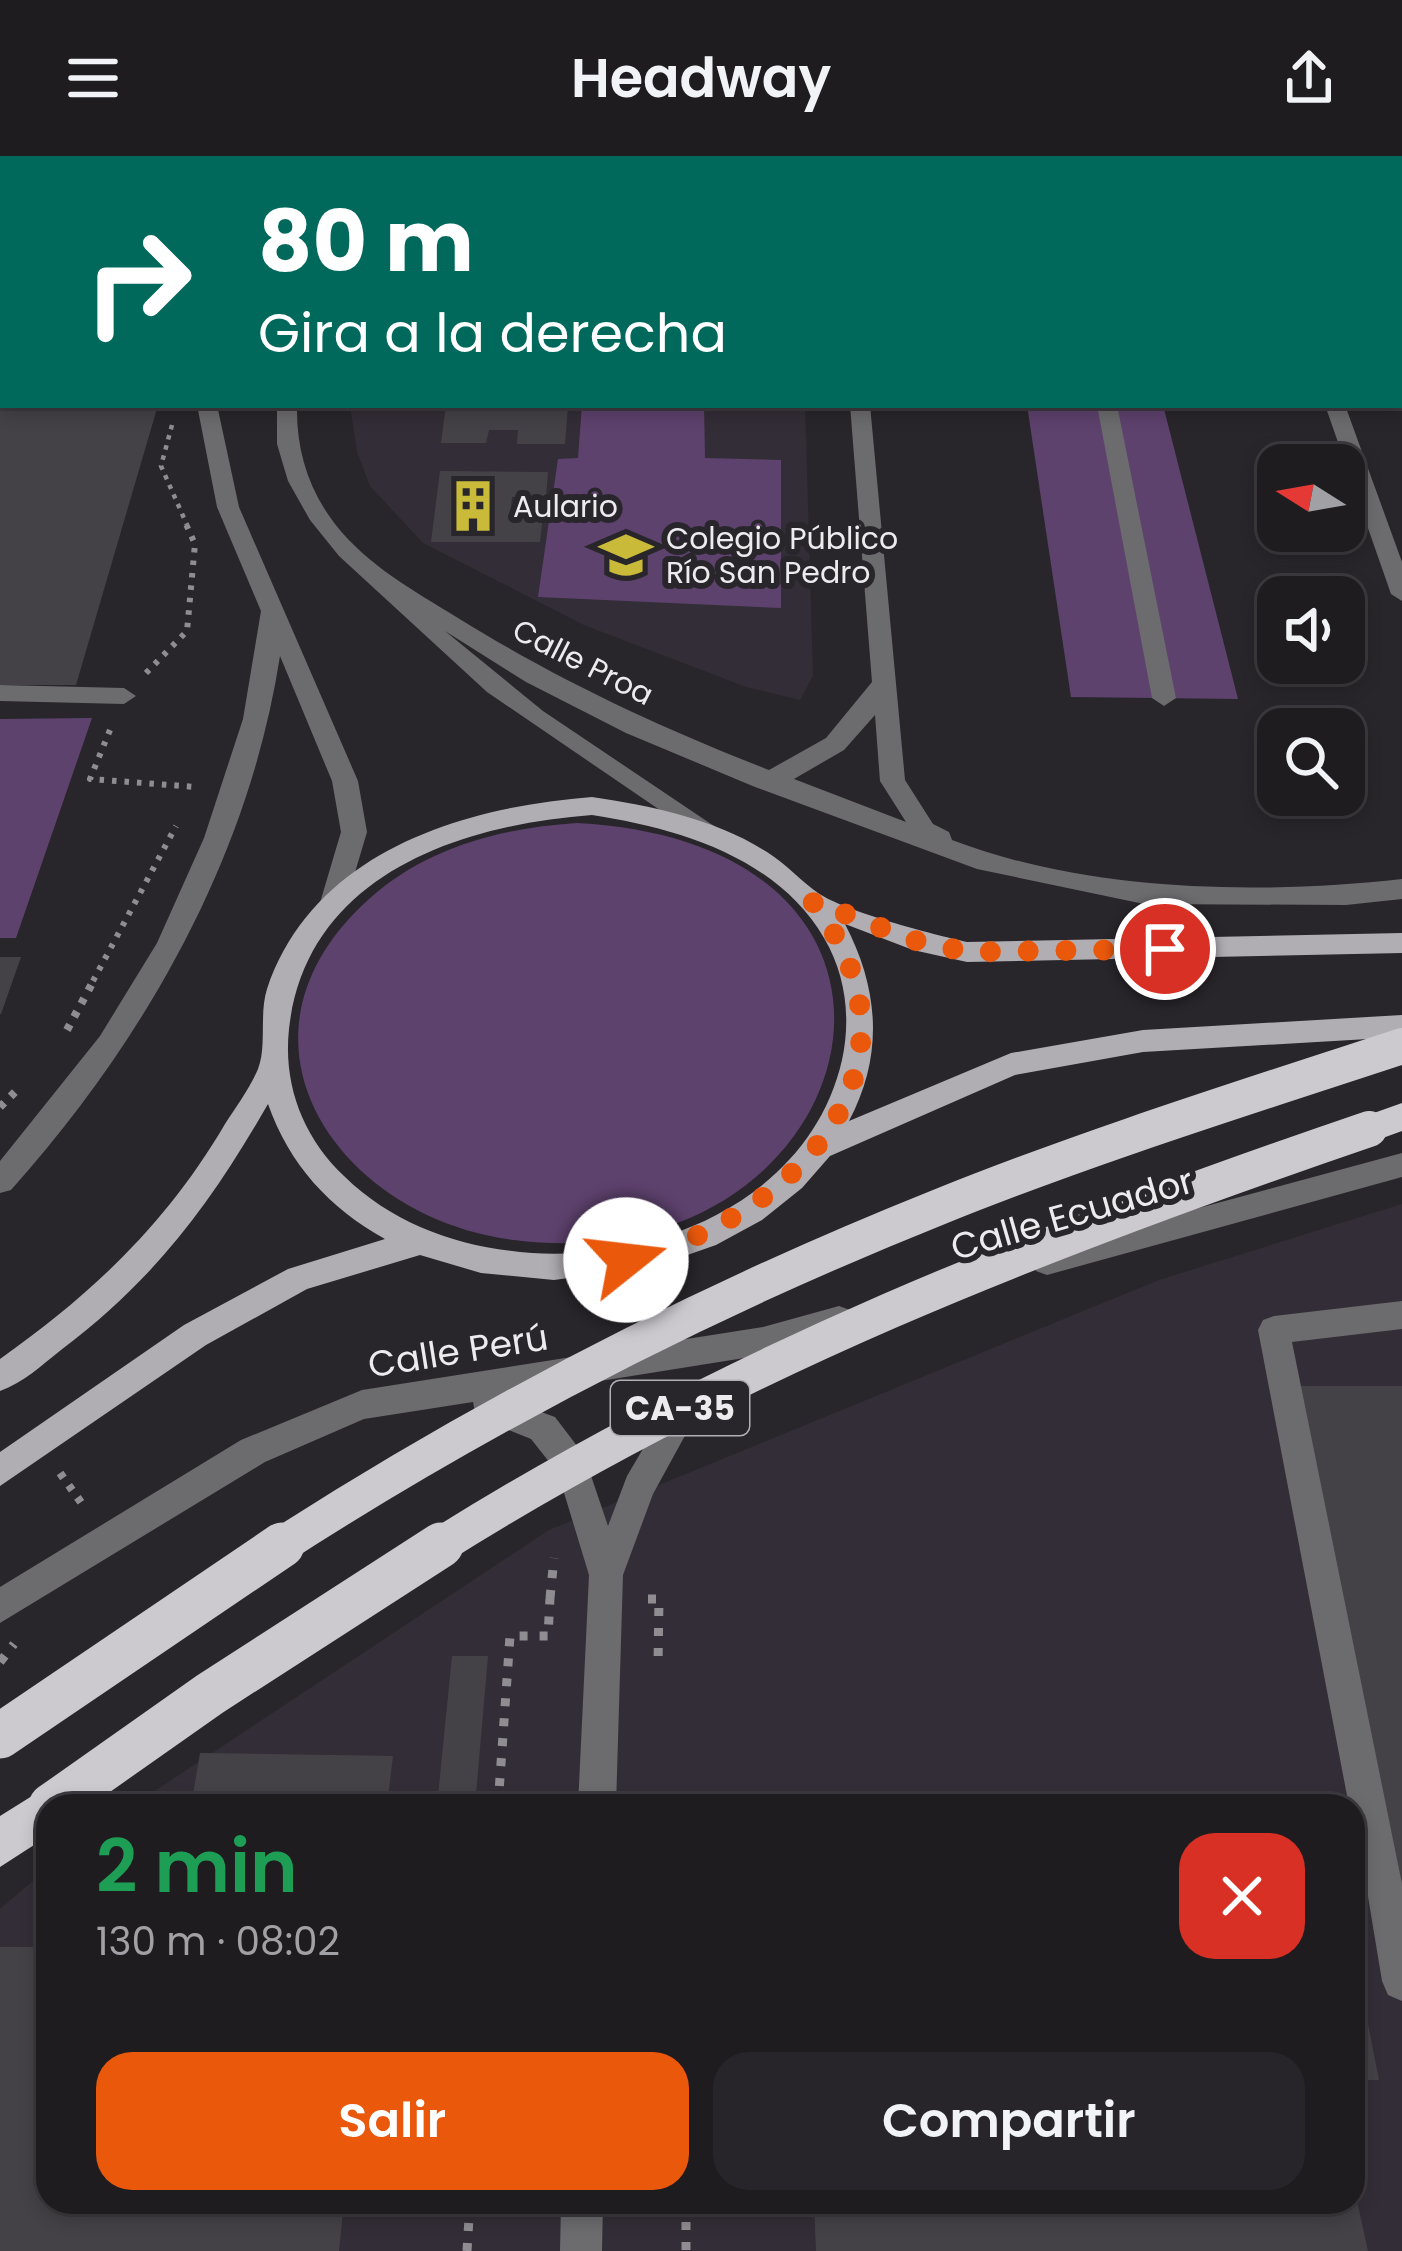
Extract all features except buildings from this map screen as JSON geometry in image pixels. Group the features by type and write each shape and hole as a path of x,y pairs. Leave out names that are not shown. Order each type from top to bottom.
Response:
{"highway":[{"name":"CA-35","path":"0,1736 242,1570 380,1485 634,1347 878,1233 1112,1143 1402,1046"},
{"name":"CA-35","path":"68,1794 215,1689 486,1515 741,1375 983,1267 1152,1203 1402,1118"},
{"name":"CA-35","path":"0,1844 36,1817"}],"main road":[{"path":"563,806 607,807 704,828 764,859 812,901 842,945 861,1019 847,1098 817,1148 782,1186 736,1219 684,1244 626,1260 565,1267 505,1264 420,1242 362,1210 317,1169 287,1120 273,1069 274,1025 296,956 332,906 397,854 449,830 505,814 563,806"},
{"path":"812,901 913,940 967,952 1402,943"},
{"path":"817,1148 1011,1064 1143,1041 1402,1026"},
{"path":"0,1377 77,1321 152,1251 212,1170 273,1069"},
{"path":"0,1471 215,1323 299,1278 420,1242"}],"street":[{"path":"208,408 228,508 345,781 354,832 332,906"},
{"path":"287,408 286,447 298,482 342,547 382,581 442,645 566,741 704,828"},
{"name":"Calle Proa","path":"860,408 893,781 924,830 977,860"},
{"path":"1108,408 1164,698"},
{"path":"1336,408 1402,594"},
{"name":"Calle Proa","path":"382,581 534,676 635,727 977,860 1144,893 1346,895 1402,889"},
{"path":"0,1181 56,1118 129,1017 195,899 260,708 270,662 272,612"},
{"path":"764,781 799,769 849,736 884,682"},
{"path":"0,693 124,695"},
{"name":"Calle Ecuador","path":"764,1341 1402,1165"},
{"path":"1402,1315 1274,1330 1402,1981"},
{"path":"598,1794 607,1575 639,1487 690,1398 764,1341"},
{"name":"Calle Perú","path":"4,1606 253,1451 362,1405 764,1341"},
{"path":"447,1391 543,1428 572,1466 607,1575"},
{"path":"580,2251 582,2214"}],"path":[{"path":"66,1031 197,787 90,778 124,695 187,631 195,544 161,466 176,408"},
{"path":"0,1108 28,1079"},
{"path":"60,1473 86,1509"},
{"path":"466,2251 469,2214"},
{"path":"686,2214 686,2251"}],"shaded area":[{"name":"Colegio Público Río San Pedro","path":"350,408 805,408 813,676 800,700 746,687 584,625 423,543 370,486 357,452"},
{"path":"582,408 704,408 705,458 781,460 781,608 538,597 558,459 578,458"},
{"path":"1027,408 1164,408 1238,699 1071,697"},
{"path":"92,718 16,938 0,938 0,719"},
{"path":"577,823 706,849 789,904 829,976 830,1057 796,1134 729,1197 634,1236 514,1240 451,1225 395,1197 350,1159 317,1114 300,1063 301,1009 323,954 368,900 414,866 493,836"},
{"path":"1402,1204 1402,2251 0,2251 0,1909 36,1878 36,2214 1365,2214 1365,1794 150,1794 549,1530 1159,1280"}],"place":[{"name":"Aulario","path":"473,506"},
{"name":"Colegio Público Río San Pedro","path":"626,555"}],"route":[{"path":"626,1260 711,1232 782,1186 817,1148 847,1098 860,1046 858,995 842,945 812,901 913,940 967,952 1028,955 1165,949"}]}
